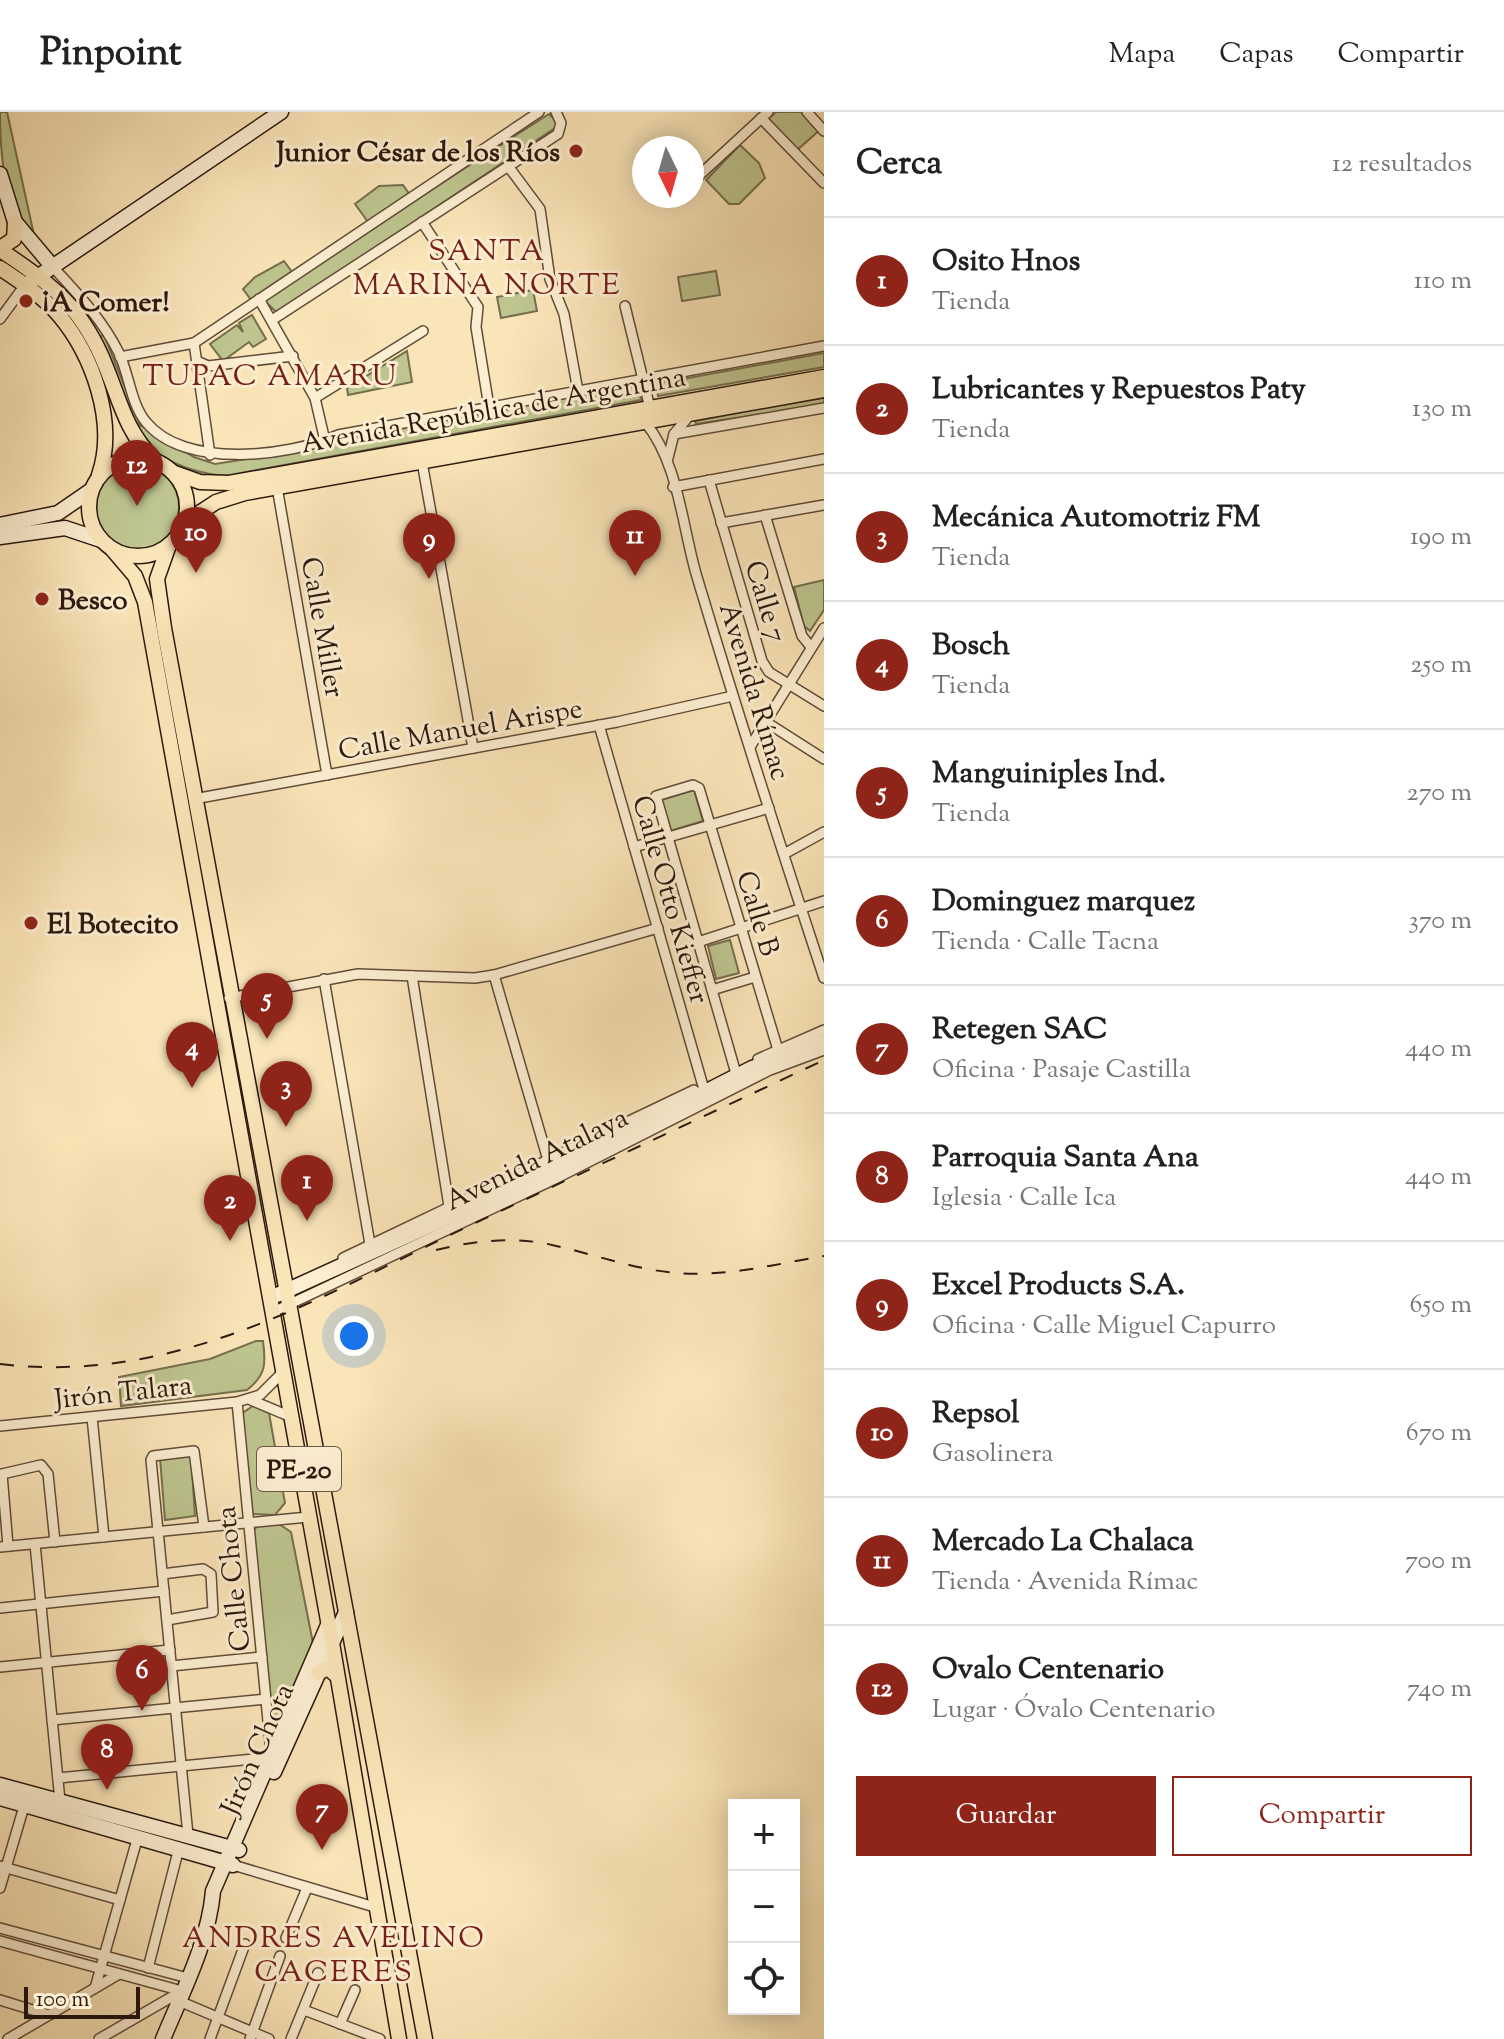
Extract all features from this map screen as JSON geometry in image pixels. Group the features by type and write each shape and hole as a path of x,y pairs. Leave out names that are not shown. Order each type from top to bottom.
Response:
{"main road":[{"path":"15,222 14,239 0,249 67,300 87,328 106,367 124,420 156,461 172,472 184,490 187,521 160,562 157,587 229,998 286,1295"},
{"path":"0,268 25,285 65,323 89,369 106,436 99,475 90,491 88,514 107,545 135,576 145,602 268,1297"},
{"name":"Avenida República de Argentina","path":"187,521 228,497 422,462 824,377"},
{"name":"Avenida República de Argentina","path":"172,472 200,482 229,483 647,415 690,415 824,390"},
{"path":"99,475 127,458 156,461"},
{"path":"107,545 145,555 169,545"},
{"name":"PE-20","path":"286,1295 425,2039"},
{"name":"PE-20","path":"268,1297 332,1643 399,2039"},
{"path":"318,1673 328,1668 337,1676"}],"street":[{"path":"0,319 25,285 38,275 281,112"},
{"path":"120,357 194,343 539,112"},
{"path":"272,320 558,134 561,123 556,112"},
{"path":"807,112 824,131"},
{"path":"704,171 765,115 824,183"},
{"path":"508,166 540,209 550,279 564,314 578,391"},
{"path":"0,174 15,222 93,312 120,357 146,422 187,450 210,455 325,441 338,435 824,346"},
{"path":"422,222 478,307 476,327 489,407"},
{"path":"259,299 315,398 325,441"},
{"name":"Avenida Rímac","path":"625,306 644,379 647,415 667,462 733,696 824,978"},
{"path":"315,398 423,331"},
{"path":"194,343 210,455"},
{"path":"197,361 208,366 293,356"},
{"path":"674,434 824,408"},
{"name":"Avenida Rímac","path":"667,462 674,434 690,415"},
{"path":"673,487 824,459"},
{"path":"422,462 473,748"},
{"name":"Calle 7","path":"709,480 762,661 769,672 824,706"},
{"name":"Calle Miller","path":"277,487 327,775"},
{"path":"0,537 63,511 90,491"},
{"path":"721,523 824,505"},
{"path":"765,515 794,614 802,636 811,647"},
{"path":"0,525 65,528 107,545"},
{"path":"750,747 824,628"},
{"name":"Calle Manuel Arispe","path":"194,799 599,725 733,696"},
{"path":"766,722 824,759"},
{"name":"Calle Otto Kieffer","path":"599,725 703,1086"},
{"name":"Calle B","path":"666,838 656,796 693,785 699,788 778,1050"},
{"path":"634,847 769,808"},
{"path":"784,854 824,832"},
{"path":"666,838 735,1070"},
{"path":"698,942 824,901"},
{"path":"229,998 358,974 475,978 494,975 658,928"},
{"path":"494,975 548,1160"},
{"path":"412,976 449,1206"},
{"path":"712,990 755,977"},
{"path":"324,979 370,1244"},
{"name":"Avenida Atalaya","path":"271,1313 286,1295 370,1244 824,1030"},
{"name":"Avenida Atalaya","path":"286,1295 552,1170 752,1068 824,1042"},
{"name":"Avenida Atalaya","path":"268,1297 286,1295 555,1179 763,1073 824,1050"},
{"path":"251,1400 268,1389 282,1373"},
{"path":"251,1400 289,1416"},
{"name":"Jirón Talara","path":"0,1426 251,1400"},
{"name":"Calle Chota","path":"237,1402 274,1755"},
{"path":"92,1417 104,1537"},
{"path":"188,1835 151,1460 157,1454 191,1450 197,1456 204,1527"},
{"path":"55,1542 48,1474 41,1465 2,1474 4,1547 158,1532 204,1527 308,1517"},
{"path":"35,1544 60,1801"},
{"path":"162,1574 203,1569 211,1574 213,1612 209,1616 167,1620"},
{"path":"0,1608 164,1591"},
{"name":"Jirón Chota","path":"274,1755 318,1673 346,1612"},
{"name":"Jirón Chota","path":"163,2039 211,1907 328,1625"},
{"path":"0,1667 170,1650"},
{"path":"171,1666 262,1657"},
{"path":"52,1720 266,1699"},
{"path":"58,1778 274,1755"},
{"path":"0,1785 26,1798 138,1836 179,1848 232,1856"},
{"path":"0,1798 60,1801 188,1835 307,1888 378,1908"},
{"path":"0,1888 3,1867 26,1798"},
{"path":"95,1988 138,1836"},
{"path":"148,1968 179,1848"},
{"path":"3,1867 120,1900"},
{"path":"286,1938 307,1888"},
{"path":"0,1928 148,1968 183,1990 218,2018 252,2036 269,2039"},
{"path":"0,1941 183,1990"},
{"path":"210,2039 245,1944"},
{"path":"252,2036 280,1956"},
{"path":"291,2039 318,1973"},
{"path":"8,2039 119,1974"},
{"path":"99,2039 183,1990"},
{"path":"340,2024 355,1990"},
{"path":"0,2000 49,2015"},
{"path":"304,2010 380,2039"}],"green space":[{"path":"0,112 7,112 36,244 17,215 6,182"},
{"path":"776,112 805,112 821,129 796,151 767,120"},
{"path":"549,114 558,123 555,128 277,313 265,301 323,259"},
{"path":"740,145 759,163 765,178 739,204 729,204 706,180"},
{"path":"403,185 410,195 368,222 355,204 379,186"},
{"path":"284,261 292,272 251,300 243,289 255,277"},
{"path":"716,271 720,295 682,301 678,277"},
{"path":"533,290 537,311 501,318 497,297"},
{"path":"252,315 266,339 253,347 249,342 223,361 210,344 237,325 243,332 239,323"},
{"path":"104,335 140,425 194,457 215,464 317,448 339,438 638,384 641,400 224,476 199,472 174,463 141,440 123,411 96,338"},
{"path":"407,351 412,382 348,395 347,388"},
{"path":"824,353 824,367 658,396 656,384"},
{"path":"824,396 824,405 696,424 695,421"},
{"path":"136,464 160,471 172,483 179,507 172,531 160,543 136,550 112,543 100,531 93,507 100,483 112,471"},
{"path":"824,580 824,610 810,631 804,626 794,587"},
{"path":"694,790 703,821 667,832 658,801"},
{"path":"730,940 739,973 716,979 708,946"},
{"path":"263,1341 263,1368 258,1379 247,1390 121,1406 119,1377 210,1359"},
{"path":"253,1406 269,1413 285,1503 275,1515 252,1514 241,1414"},
{"path":"191,1455 195,1516 165,1520 160,1458"},
{"path":"279,1524 291,1532 313,1643 274,1729 252,1531 258,1526"}],"railway":[{"path":"0,1364 65,1367 128,1361 187,1348 246,1329 359,1280 824,1060"},
{"path":"436,1250 479,1242 538,1242 646,1269 696,1274 751,1269 824,1256"}],"place":[{"name":"Junior César de los Ríos","path":"576,151"},
{"name":"¡A Comer!","path":"26,301"},
{"name":"Ovalo Centenario","path":"137,506"},
{"name":"Repsol","path":"196,573"},
{"name":"Mercado La Chalaca","path":"635,576"},
{"name":"Excel Products S.A.","path":"429,579"},
{"name":"Besco","path":"42,599"},
{"name":"El Botecito","path":"31,923"},
{"name":"Manguiniples Ind.","path":"267,1039"},
{"name":"Bosch","path":"192,1088"},
{"name":"Mecánica Automotriz FM","path":"286,1127"},
{"name":"Osito Hnos","path":"307,1221"},
{"name":"Lubricantes y Repuestos Paty","path":"230,1241"},
{"name":"Dominguez marquez","path":"142,1711"},
{"name":"Parroquia Santa Ana","path":"107,1790"},
{"name":"Retegen SAC","path":"322,1850"}],"district":[{"name":"SANTA MARINA NORTE","path":"487,267"},
{"name":"TUPAC AMARU","path":"270,375"},
{"name":"ANDRES AVELINO CACERES","path":"334,1954"}]}
